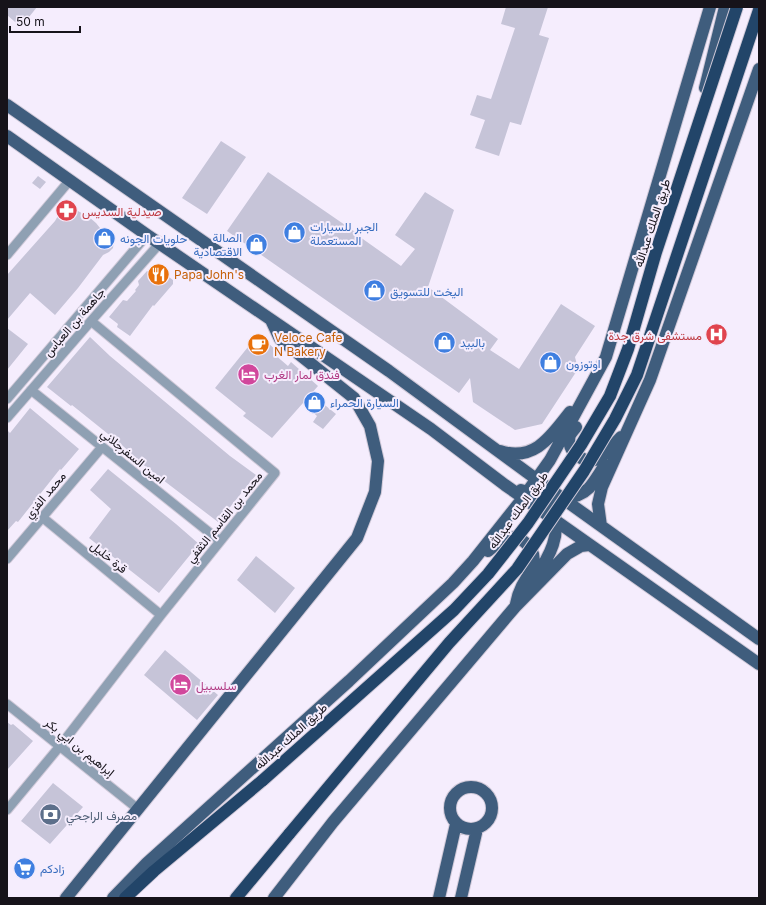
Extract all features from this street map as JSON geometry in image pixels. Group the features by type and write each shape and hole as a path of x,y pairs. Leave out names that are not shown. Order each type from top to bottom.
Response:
{"highway":[{"name":"طريق الملك عبدالله","path":"125,898 263,780 454,610 488,574 528,523 581,444 610,396 628,349 656,252 737,7"},
{"path":"236,898 449,643 517,569 584,471 615,420 637,375 759,10"}],"main road":[{"path":"113,898 147,863 434,603 473,561 525,495 550,460 606,357 710,7"},
{"path":"689,155 725,7"},
{"path":"601,526 598,504 602,487 650,380 759,69"},
{"path":"7,105 383,367 562,498 759,639"},
{"path":"7,136 147,235 431,429 505,485 525,495 556,521 759,664"},
{"path":"66,898 357,538 375,492 378,461 370,426 354,398 280,339 271,319"},
{"path":"589,388 587,408 570,435 571,445 575,453 586,460 599,458 627,430"},
{"path":"498,451 519,454 539,447 548,440 589,388"},
{"path":"525,495 573,498 579,495 590,487 627,430"},
{"path":"515,607 550,553 555,538 556,521 553,508 536,479"},
{"path":"473,561 502,539 512,537 522,540 526,544 532,552 533,563 530,573 521,587 515,607"},
{"path":"274,898 332,822 515,607 567,554 581,546 589,544"},
{"path":"476,787 485,793 491,802 492,808 490,818 486,823 477,829 466,829 456,824 450,815 452,798 460,790 465,788 476,787"},
{"path":"439,898 456,824"},
{"path":"461,898 477,829"}],"street":[{"path":"7,255 70,180"},
{"name":"جاهمة بن العباس","path":"7,399 147,235"},
{"name":"جاهمة بن العباس","path":"7,418 160,243"},
{"name":"محمد بن القاسم الثقفي","path":"7,810 60,746 161,614 275,473 91,321"},
{"name":"امين السفرجلاني","path":"31,390 220,541"},
{"name":"محمد الفزي","path":"7,559 102,447"},
{"name":"قرة خليل","path":"42,517 161,614"},
{"name":"إبراهيم بن ابي بكر","path":"7,704 138,809"}],"building":[{"path":"7,7 37,7 21,27 7,15"},
{"path":"506,7 548,7 539,35 549,38 521,125 510,122 499,156 475,148 485,120 470,115 477,95 491,99 515,28 501,24"},
{"path":"221,141 246,157 207,214 182,198"},
{"path":"268,172 361,236 360,237 401,266 415,249 395,235 425,192 454,210 428,287 498,339 490,350 519,369 561,304 595,326 575,357 578,369 542,424 515,430 473,402 470,378 459,393 227,231"},
{"path":"38,176 46,182 40,189 32,183"},
{"path":"66,202 72,210 76,210 89,217 100,228 106,229 106,232 114,240 113,248 103,255 55,315 30,293 7,320 7,275 55,221"},
{"path":"154,266 173,280 173,284 154,306 153,305 130,336 117,327 118,324 109,317 123,300 127,301 136,291 135,290 139,285 138,281 147,271 150,272"},
{"path":"7,328 28,344 7,370"},
{"path":"90,337 110,356 230,456 256,475 218,522 146,467 123,446 47,387"},
{"path":"256,337 266,345 268,343 277,351 274,354 288,366 291,362 318,386 311,394 336,414 323,429 313,422 317,416 303,403 272,438 243,416 246,413 215,388"},
{"path":"30,408 79,449 61,470 60,469 18,522 16,521 7,531 7,430 10,433"},
{"path":"108,469 199,544 159,593 89,538 111,509 90,490"},
{"path":"256,556 295,588 275,613 237,580"},
{"name":"سلسبيل","path":"165,650 218,695 197,720 144,675"},
{"path":"7,722 11,725 13,724 33,741 7,770"},
{"name":"مصرف الراجحي","path":"53,783 83,807 50,844 21,821"}],"place":[{"name":"صيدلية السديس","path":"67,211"},
{"name":"الجبر للسيارات المستعملة","path":"294,233"},
{"name":"حلويات الجونه","path":"105,238"},
{"name":"الصالة الاقتصادية","path":"257,244"},
{"name":"Papa John's","path":"159,274"},
{"name":"اليخت للتسويق","path":"375,291"},
{"name":"مستشفى شرق جدة","path":"717,335"},
{"name":"بالبيد","path":"444,342"},
{"name":"Veloce Cafe N Bakery","path":"259,344"},
{"name":"اوتوزون","path":"550,363"},
{"name":"فندق لمار الغرب","path":"248,374"},
{"name":"السيارة الحمراء","path":"315,402"},
{"name":"سلسبيل","path":"181,685"},
{"name":"مصرف الراجحي","path":"51,815"},
{"name":"زادكم","path":"24,868"}]}
